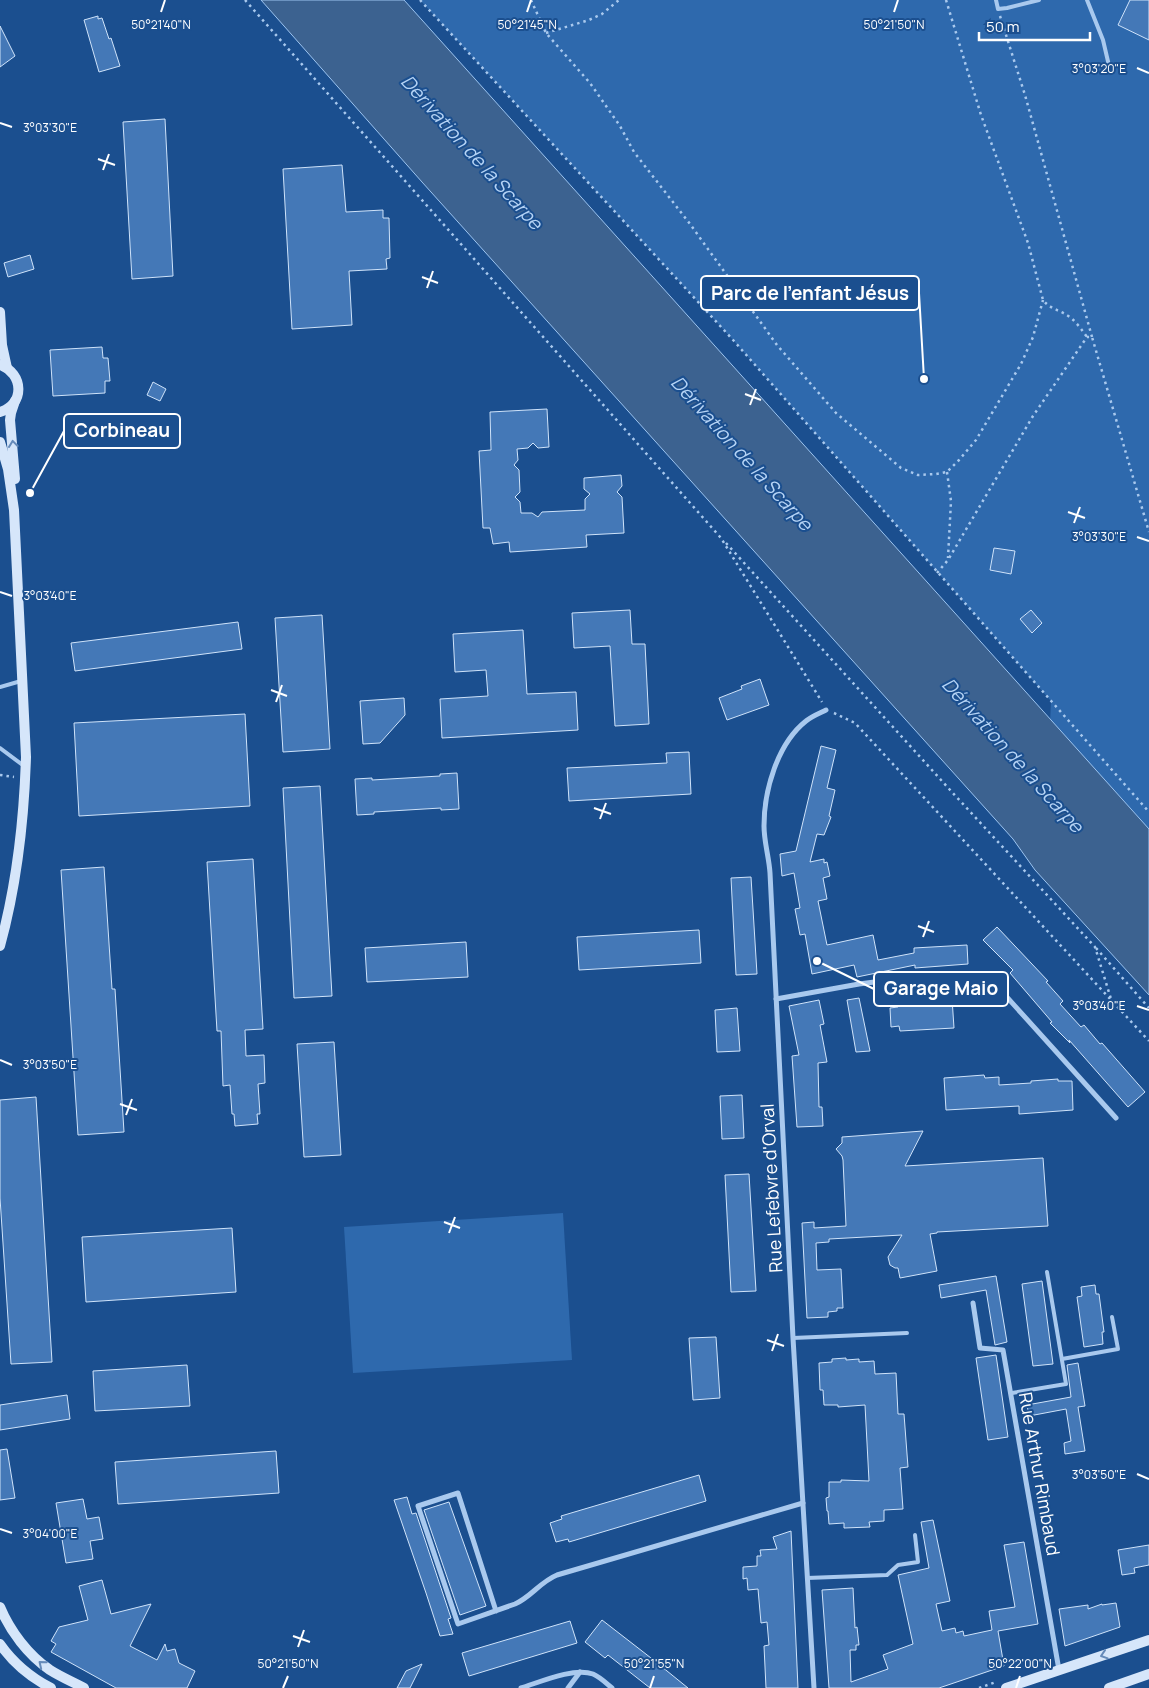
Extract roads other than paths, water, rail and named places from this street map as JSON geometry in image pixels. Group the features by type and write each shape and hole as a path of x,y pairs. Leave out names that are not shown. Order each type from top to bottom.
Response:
{"main road":[{"path":"0,312 4,366 15,376 19,390 10,420 15,466 14,510 26,767 24,809 18,861 12,899 0,946"},
{"path":"0,412 7,409 15,401"},
{"path":"0,442 8,469 14,510"},
{"path":"0,1607 4,1617 24,1646 36,1659 56,1674 84,1688"},
{"path":"1006,1688 1149,1640"},
{"path":"0,1644 11,1659 25,1672 51,1688"},
{"path":"1108,1688 1149,1674"}],"street":[{"name":"Rue Lefebvre d'Orval","path":"814,1688 793,1338 770,873 764,828 767,799 778,763 791,738 806,722 826,710"},
{"path":"776,999 890,980 968,976 983,978 996,985 1116,1118"},
{"name":"Rue Arthur Rimbaud","path":"973,1303 980,1348 1004,1350 1059,1670"},
{"path":"496,1611 458,1493 418,1506 458,1624 496,1611 520,1602 543,1582 557,1575 803,1503"},
{"path":"521,1688 580,1672 593,1674 612,1688"},
{"path":"568,1688 580,1672"}],"lane":[{"path":"996,0 998,8 1007,8 1039,0"},
{"path":"1087,0 1103,40 1110,70"},
{"path":"0,687 23,680"},
{"path":"0,748 26,767"},
{"path":"1012,1393 1066,1384 1047,1272"},
{"path":"1062,1359 1118,1349 1112,1317"},
{"path":"793,1338 907,1333"},
{"path":"807,1578 887,1575 898,1565 918,1562 916,1536"}],"water":[{"name":"Dérivation de la Scarpe","path":"261,0 404,0 1149,829 1149,995 1035,870 1013,839 422,182"}],"place":[{"name":"Parc de l'enfant Jésus","path":"924,379"},
{"name":"Corbineau","path":"30,493"},
{"name":"Garage Maio","path":"817,961"}]}
